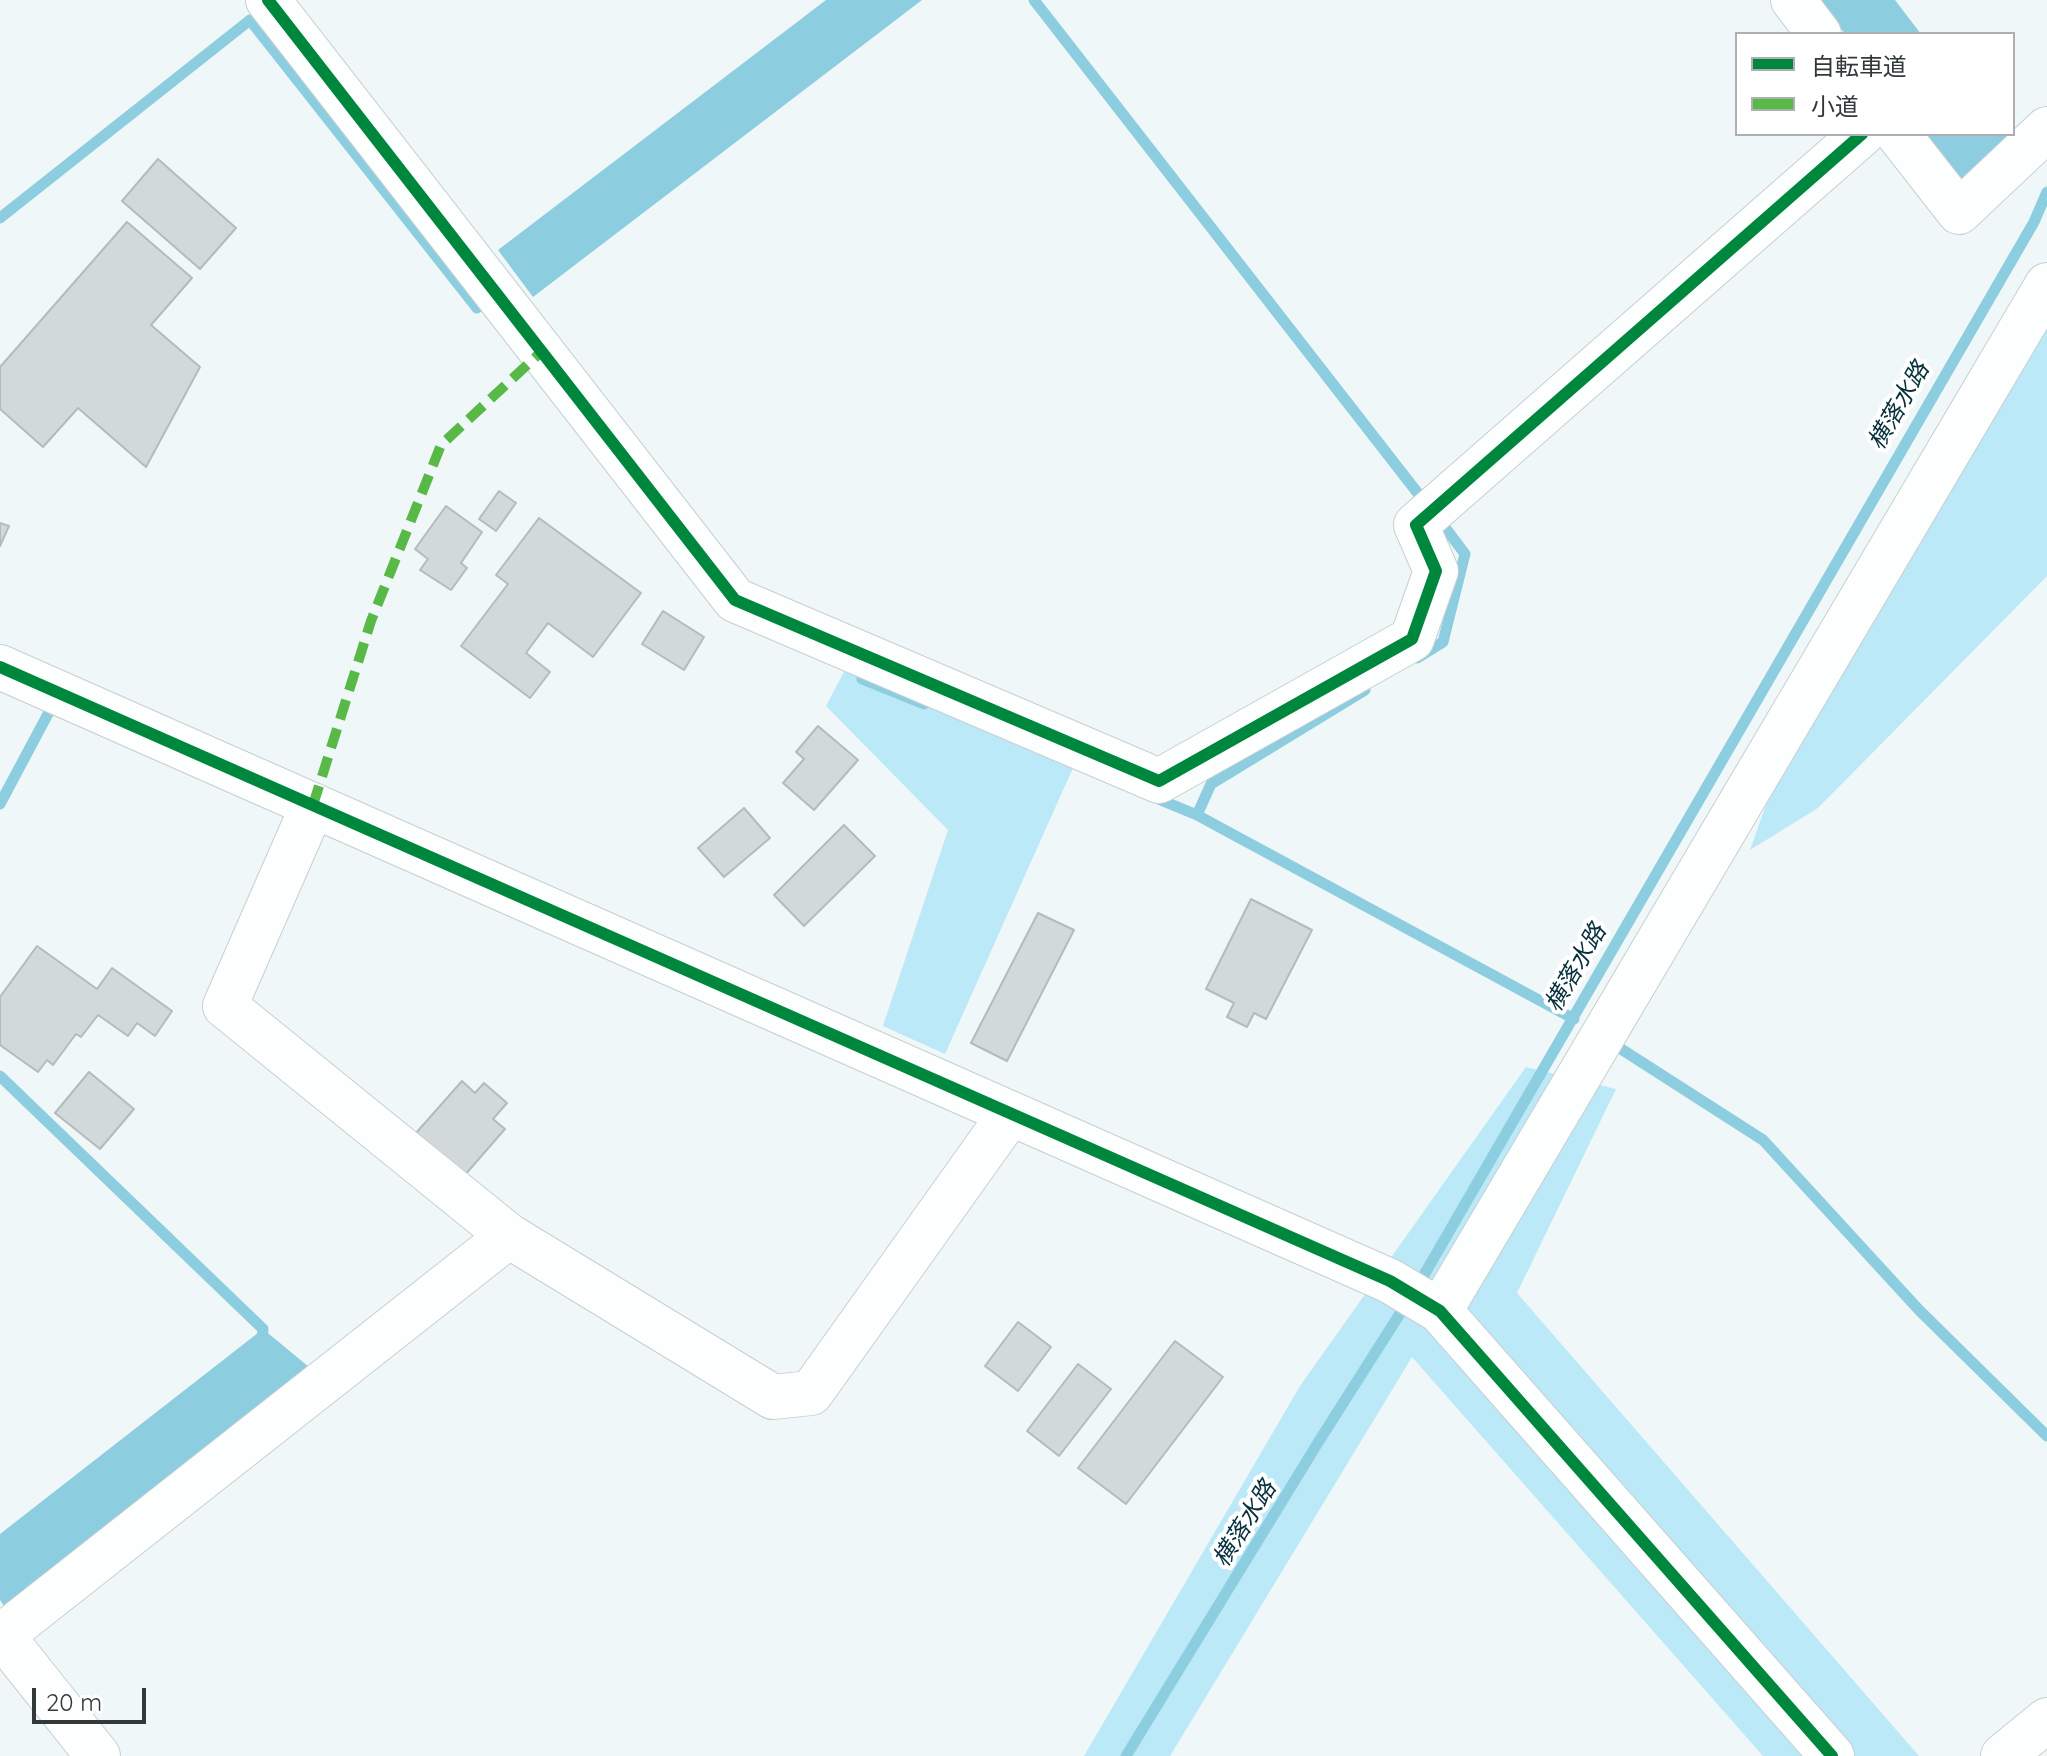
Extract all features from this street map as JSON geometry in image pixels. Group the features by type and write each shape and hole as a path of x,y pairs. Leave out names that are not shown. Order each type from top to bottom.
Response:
{"street":[{"path":"268,0 735,600 1159,781 1412,639 1436,571 1430,513 1860,136"},
{"path":"1793,0 1817,32"},
{"path":"1900,136 1959,212 2047,129"},
{"path":"1440,1311 2047,285"},
{"path":"0,667 1390,1281 1440,1311 1832,1756"},
{"path":"313,805 225,1006 509,1236 773,1397 811,1393 1010,1114"},
{"path":"98,1756 1,1635 509,1236"},
{"path":"2003,1756 2047,1720"}],"shaded area":[{"path":"826,0 922,0 533,297 498,250"},
{"path":"1819,0 1895,0 1919,32 1843,32"},
{"path":"1924,136 2000,136 2008,147 1961,183"},
{"path":"2047,314 2047,576 1818,808 1750,850 1772,788"},
{"path":"848,664 1077,759 945,1054 883,1026 948,830 826,706"},
{"path":"1526,1067 1616,1089 1517,1293 1919,1756 1763,1756 1412,1357 1170,1756 1084,1756 1300,1386"},
{"path":"263,1329 309,1367 4,1606 0,1600 0,1534"}],"building":[{"path":"158,159 236,228 200,269 122,201"},
{"path":"127,222 192,278 151,325 200,367 146,467 78,408 43,447 0,409 0,367"},
{"path":"499,491 516,503 496,531 479,519"},
{"path":"446,506 482,532 461,563 467,568 451,590 420,570 428,559 415,549"},
{"path":"539,518 641,593 593,657 548,623 526,653 550,672 530,698 461,646 508,584 496,575"},
{"path":"0,523 9,526 0,546"},
{"path":"663,611 704,637 684,670 642,644"},
{"path":"818,726 858,760 814,810 783,783 804,759 796,752"},
{"path":"744,808 770,838 724,877 698,848"},
{"path":"844,825 875,856 804,926 774,895"},
{"path":"1251,899 1312,930 1266,1019 1254,1013 1247,1027 1227,1017 1234,1003 1206,989"},
{"path":"1038,913 1074,930 1007,1061 971,1043"},
{"path":"37,946 97,989 112,968 172,1011 155,1036 137,1023 128,1036 98,1015 81,1037 76,1034 53,1065 47,1060 38,1072 0,1045 0,997"},
{"path":"89,1072 134,1109 100,1149 55,1113"},
{"path":"462,1081 475,1093 484,1083 507,1103 493,1119 505,1129 464,1176 416,1133"},
{"path":"1018,1322 1051,1347 1018,1391 985,1366"},
{"path":"1175,1341 1223,1377 1126,1504 1078,1468"},
{"path":"1078,1364 1111,1389 1059,1456 1027,1431"}],"waterway":[{"path":"1034,0 1427,505"},
{"path":"0,218 250,20 477,308"},
{"path":"2003,140 2008,136"},
{"name":"横落水路","path":"1417,1287 2034,222 2047,192"},
{"path":"1417,658 1443,642 1465,554 1438,518"},
{"path":"862,679 924,704"},
{"path":"1365,690 1211,784 1197,815 1574,1019"},
{"path":"0,804 49,712"},
{"path":"1151,796 1197,815"},
{"path":"1618,1047 1763,1140 1919,1310 2047,1436"},
{"path":"0,1076 263,1329 262,1343"},
{"name":"横落水路","path":"1126,1756 1408,1301"}],"marked path":[{"path":"313,805 371,621 441,445 541,352"}],"cycle path":[{"path":"268,0 735,600 1159,781 1412,639 1436,571 1416,525 1860,136"},
{"path":"0,667 1390,1281 1440,1311 1832,1756"}]}
